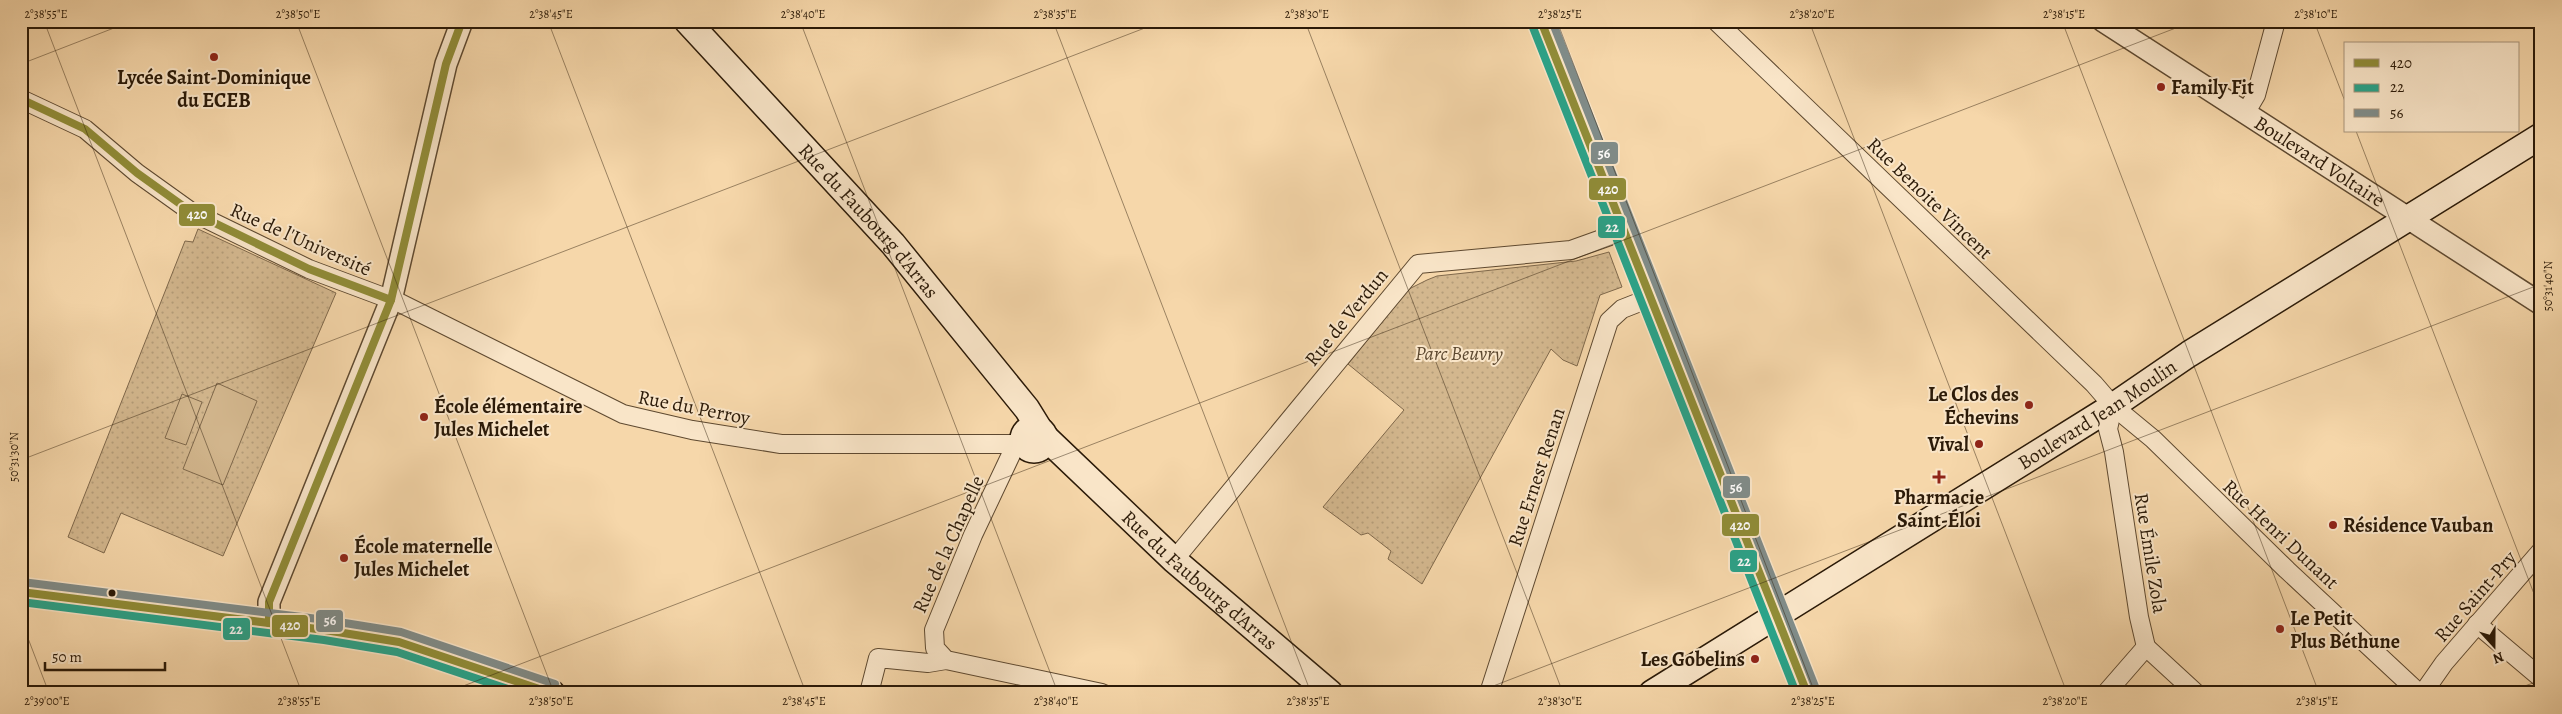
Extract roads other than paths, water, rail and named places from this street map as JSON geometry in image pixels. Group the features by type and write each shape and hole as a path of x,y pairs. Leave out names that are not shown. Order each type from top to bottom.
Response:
{"main road":[{"name":"Rue du Faubourg d'Arras","path":"687,21 893,244 1027,409 1032,440 1072,464 1174,560 1330,693"},
{"name":"Boulevard Jean Moulin","path":"1652,693 1776,614 2113,406 2189,354 2541,136"},
{"path":"21,592 269,623 399,642 552,693"}],"street":[{"path":"269,623 269,602 391,300 446,64 462,21"},
{"path":"1541,21 1807,693"},
{"name":"Rue Benoite Vincent","path":"1716,21 2094,384 2113,406"},
{"name":"Boulevard Voltaire","path":"2103,21 2541,304"},
{"path":"2246,112 2256,96 2276,21"},
{"name":"Rue de l'Université","path":"21,99 85,129 137,173 190,211 309,269 391,300"},
{"name":"Rue de Verdun","path":"1174,560 1418,264 1572,250 1624,231"},
{"name":"Rue Ernest Renan","path":"1489,693 1609,321 1622,309 1650,298"},
{"name":"Rue du Perroy","path":"391,300 623,414 692,430 781,444 972,446 1032,440"},
{"name":"Rue Émile Zola","path":"2113,406 2108,429 2114,452 2139,618 2146,647"},
{"name":"Rue Henri Dunant","path":"2113,406 2153,439 2287,570 2421,693"},
{"name":"Rue de la Chapelle","path":"946,660 935,648 934,630 972,537 1032,440"},
{"name":"Rue Saint-Pry","path":"2421,693 2444,663 2541,551"},
{"path":"2477,624 2541,678"},
{"path":"2106,693 2146,647 2196,693"},
{"path":"869,693 878,658 928,663 946,660 1102,693"}],"place":[{"name":"Lycée Saint-Dominique du ECEB","path":"214,57"},
{"name":"Family Fit","path":"2161,87"},
{"name":"Le Clos des Échevins","path":"2029,405"},
{"name":"École élémentaire Jules Michelet","path":"424,417"},
{"name":"Vival","path":"1979,444"},
{"name":"Pharmacie Saint-Éloi","path":"1939,477"},
{"name":"Résidence Vauban","path":"2333,525"},
{"name":"École maternelle Jules Michelet","path":"344,558"},
{"name":"Le Petit Plus Béthune","path":"2280,629"},
{"name":"Les Gobelins","path":"1755,659"}],"park label":[{"name":"Parc Beuvry","path":"1459,353"}]}
